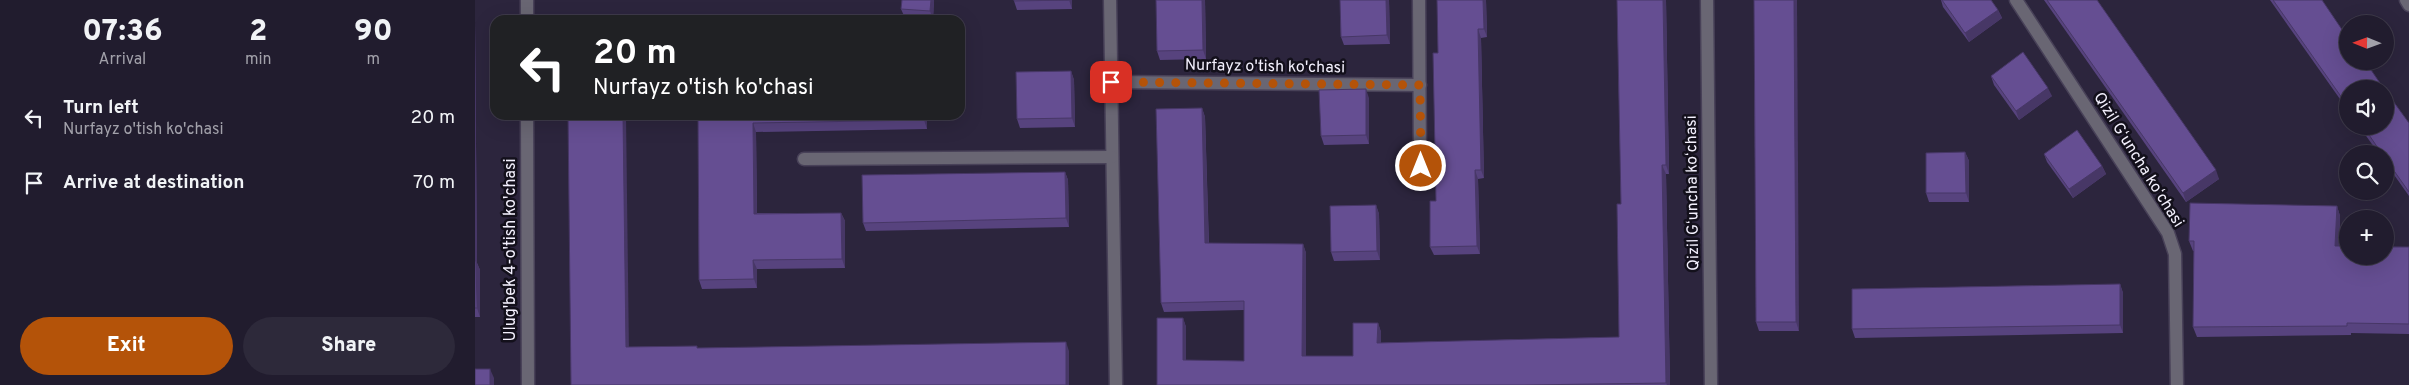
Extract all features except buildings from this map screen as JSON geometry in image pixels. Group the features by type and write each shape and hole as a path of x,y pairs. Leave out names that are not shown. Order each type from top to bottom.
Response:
{"street":[{"path":"527,0 527,15"},
{"path":"1109,0 1116,385"},
{"path":"1419,0 1421,166"},
{"name":"Qizil Gʻuncha koʻchasi","path":"1707,0 1711,385"},
{"name":"Qizil Gʻuncha koʻchasi","path":"2016,0 2168,233 2175,254 2177,385"},
{"path":"2405,0 2409,5"},
{"name":"Nurfayz o'tish ko'chasi","path":"1111,82 1420,85"},
{"name":"Ulug'bek 4-o'tish ko'chasi","path":"527,120 528,385"},
{"path":"804,159 1112,157"}],"route":[{"path":"1111,82 1420,85 1421,166"}]}
